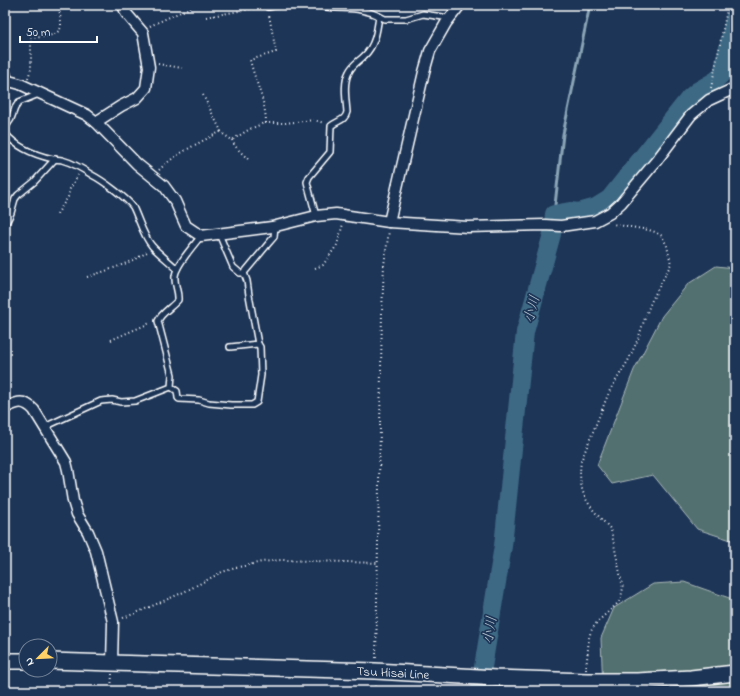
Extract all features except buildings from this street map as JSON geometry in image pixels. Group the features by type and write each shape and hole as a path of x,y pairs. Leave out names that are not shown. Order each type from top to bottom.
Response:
{"main road":[{"path":"5,661 18,661"},
{"name":"Tsu Hisai Line","path":"58,662 375,671 496,678 587,681 645,681 735,673"}],"street":[{"path":"96,122 137,98 146,88 149,67 143,33 126,13 123,5"},
{"path":"390,222 430,51 449,19 460,5"},
{"path":"8,81 25,86 87,115 96,122 136,164 164,186 175,201 186,226 201,236 275,226 316,216 336,214 390,222 468,227 561,226 595,221 610,213 621,203 657,160 691,115 709,100 735,88"},
{"path":"5,408 16,403 29,405 34,410 66,462 73,501 77,514 88,532 96,551 113,622 112,663"}],"lane":[{"path":"268,7 279,5"},
{"path":"320,5 325,7 360,9 371,12 385,19 406,19 423,14 449,19"},
{"path":"316,216 307,182 309,177 330,152 331,126 344,119 346,116 346,86 349,71 367,53 372,44 376,34 378,16"},
{"path":"5,58 8,81"},
{"path":"5,128 19,102 40,94"},
{"path":"5,133 20,147 43,156 60,159 74,164 116,191 132,206 152,246 177,268"},
{"path":"5,225 11,213 15,199 34,182 54,159"},
{"path":"244,273 274,237 275,226"},
{"path":"171,387 177,392 179,399 199,400 208,403 231,405 255,404 257,402 261,375 260,347 258,344 247,281 244,273 233,267 219,234"},
{"path":"171,387 172,375 168,354 158,319 178,300 175,281 177,268 201,236"},
{"path":"230,347 258,344"},
{"path":"45,428 101,401 135,401 171,387"}],"path":[{"path":"25,86 30,69 31,38 50,36 59,31 62,26 59,9 88,7 92,5"},
{"path":"143,33 145,29 196,5"},
{"path":"711,86 728,5"},
{"path":"206,17 265,6 268,7 276,52 250,60 263,103 266,123"},
{"path":"148,64 182,68"},
{"path":"203,95 221,131 220,132 232,140 237,149 248,159"},
{"path":"232,140 254,127 266,123 314,120 331,126"},
{"path":"153,178 168,161 220,132"},
{"path":"57,214 68,197 70,189 82,169"},
{"path":"315,268 323,265 337,245 344,215"},
{"path":"587,681 586,668 591,631 597,622 617,604 621,598 622,588 611,530 588,503 582,490 580,482 581,461 610,390 628,361 651,302 671,264 667,246 662,236 656,232 595,221"},
{"path":"375,671 384,265 390,222"},
{"path":"87,277 136,259 147,252 152,246"},
{"path":"111,340 158,319"},
{"path":"113,622 136,614 222,572 239,567 281,560 378,564"},
{"path":"112,663 112,691"}],"green space":[{"path":"716,266 735,268 735,541 697,529 653,475 612,484 597,465 634,370 662,316 688,284"},
{"path":"684,582 735,600 735,691 603,691 601,638 614,608 653,584"}],"waterway":[{"path":"554,214 563,134 590,5"},
{"name":"小川","path":"479,691 482,686 483,667 503,546 525,332 552,234 554,214 570,211 579,212 596,207 609,199 689,98 697,91 716,80 722,74 735,16"}]}
